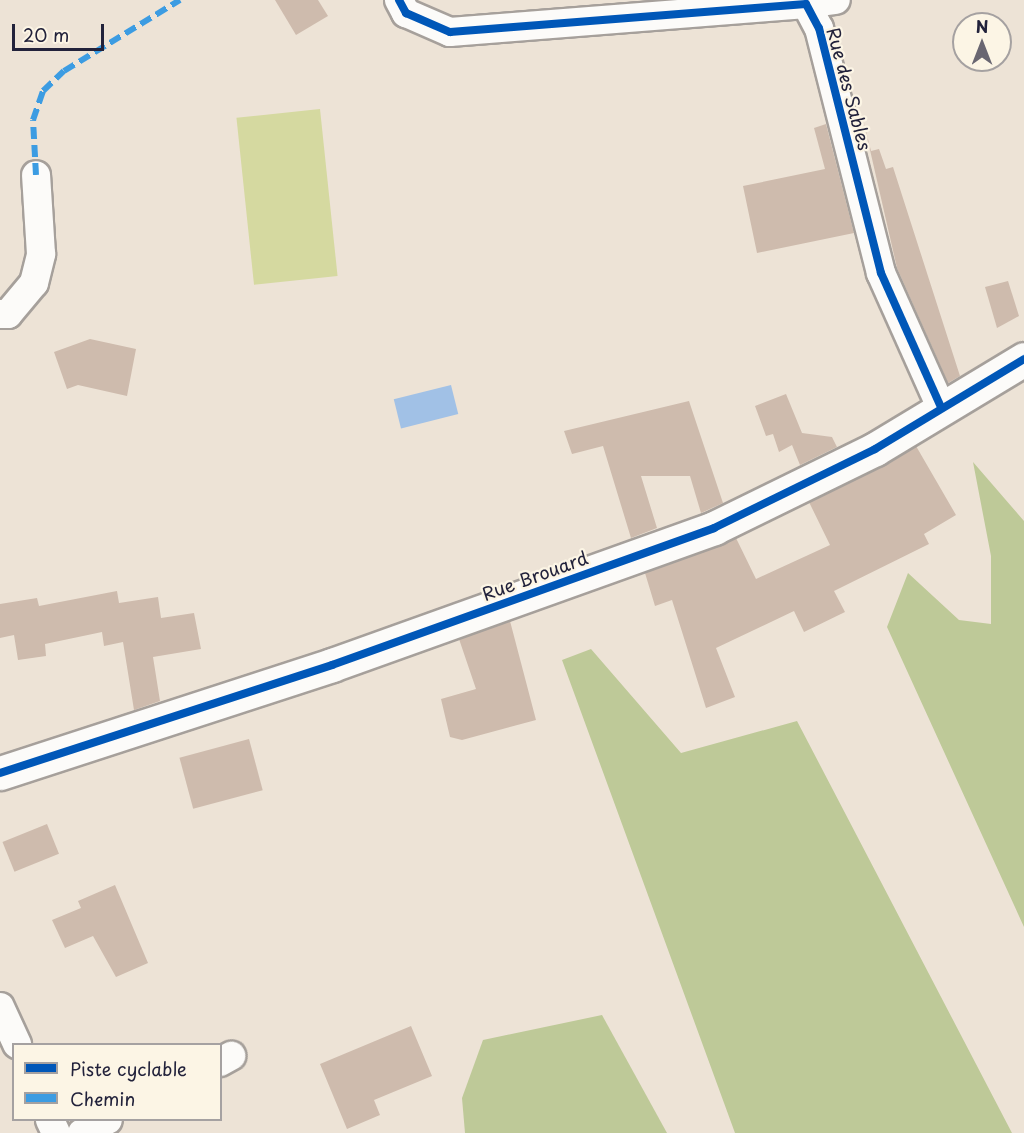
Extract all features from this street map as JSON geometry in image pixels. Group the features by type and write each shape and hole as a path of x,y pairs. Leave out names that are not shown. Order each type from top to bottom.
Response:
{"street":[{"path":"399,0 406,13 450,32 836,0"},
{"name":"Rue des Sables","path":"806,4 819,28 881,273 941,406"},
{"path":"0,314 8,314 34,283 41,254 36,175"},
{"name":"Rue Brouard","path":"0,773 15,764 332,665 714,528 875,449 941,406 1024,359"},
{"path":"0,1007 17,1043"},
{"path":"82,1133 104,1121"}],"green space":[{"path":"320,109 338,276 254,285 236,118"},
{"path":"973,462 1024,521 1024,927 887,627 908,573 959,620 991,624 991,556"},
{"path":"591,649 681,753 797,721 1012,1133 735,1133 562,660"},
{"path":"602,1015 667,1133 465,1133 462,1098 483,1040"}],"water":[{"path":"451,385 458,414 401,428 394,399"}],"building":[{"path":"275,0 318,0 328,16 296,35"},
{"path":"862,115 871,151 879,149 886,169 893,167 960,376 948,383 897,268"},
{"path":"826,124 854,233 757,253 743,186 825,169 814,128"},
{"path":"1008,281 1019,316 997,328 985,287"},
{"path":"90,339 136,349 127,396 78,385 67,389 54,352"},
{"path":"786,394 802,433 832,437 837,447 800,465 792,445 779,452 773,434 766,436 755,406"},
{"path":"689,401 723,503 701,513 690,476 641,476 657,528 631,538 603,446 572,454 564,431"},
{"path":"916,446 956,515 924,534 929,544 834,591 845,612 804,632 794,611 716,648 735,697 706,708 672,600 655,606 645,573 736,538 756,579 830,545 809,502"},
{"path":"117,591 119,603 158,597 161,618 194,613 201,649 153,657 160,701 134,710 123,642 104,646 102,632 45,644 46,656 18,660 14,635 0,638 0,604 37,598 39,606"},
{"path":"510,621 536,720 462,740 450,737 441,699 476,689 459,639"},
{"path":"249,739 263,790 193,809 179,758"},
{"path":"47,824 59,854 14,872 2,842"},
{"path":"115,885 148,963 116,977 93,936 65,948 52,920 81,908 78,901"},
{"path":"411,1026 432,1076 374,1100 380,1115 347,1129 320,1064"}],"marked path":[{"path":"36,175 33,120 43,91 64,71 180,0"}],"cycle path":[{"path":"399,0 406,13 450,32 806,4 819,28 881,273 941,407"},
{"path":"0,773 332,665 714,528 875,449 1024,359"}]}
